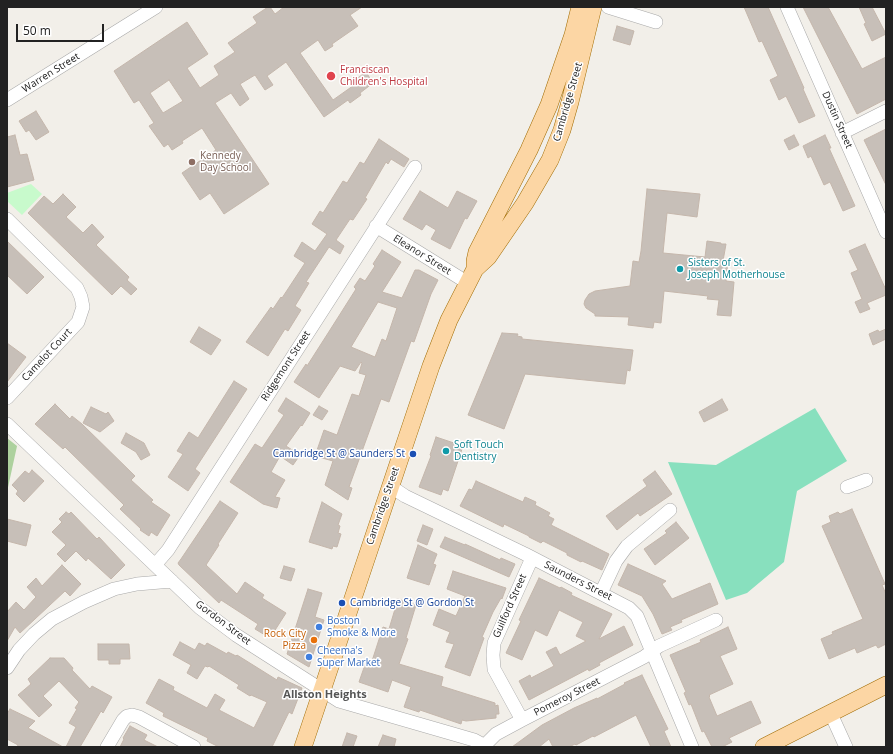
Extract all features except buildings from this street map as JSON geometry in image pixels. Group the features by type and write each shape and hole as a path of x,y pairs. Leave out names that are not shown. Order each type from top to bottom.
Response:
{"main road":[{"name":"Cambridge Street","path":"303,747 322,689 331,667 430,366 449,320 471,276 477,252 529,150 549,105 569,48 580,7"},
{"name":"Cambridge Street","path":"471,276 488,257 525,203 550,160 562,130 570,102 593,7"},
{"path":"764,747 886,685"}],"street":[{"name":"Warren Street","path":"7,100 156,7"},
{"path":"608,7 656,22"},
{"name":"Dustin Street","path":"787,7 842,133 882,214 886,232"},
{"path":"842,133 886,111"},
{"name":"Ridgemont Street","path":"156,565 172,543 414,166"},
{"name":"Camelot Court","path":"7,219 77,288 83,307 78,322 7,398"},
{"name":"Eleanor Street","path":"376,226 471,276"},
{"name":"Gordon Street","path":"7,424 200,608 236,635 340,701 474,740 486,746"},
{"path":"847,487 866,480"},
{"name":"Saunders Street","path":"390,486 405,496 532,558 629,608 637,616 692,747"},
{"path":"601,593 616,561 627,546 670,510"},
{"name":"Guilford Street","path":"522,720 494,669 493,655 494,643 532,558"},
{"path":"7,668 19,650 34,634 52,619 84,602 114,589 137,584 172,581"},
{"name":"Pomeroy Street","path":"486,746 496,734 644,657 659,646 716,620"},
{"path":"831,714 846,747"},
{"path":"107,747 123,720 127,716 132,715 139,717 194,747"}],"green space":[{"path":"31,184 42,194 22,215 7,201 7,193"},
{"path":"815,408 847,461 797,491 784,562 747,593 726,600 668,462 716,465"},
{"path":"7,438 17,446 7,492"}],"place":[{"name":"Franciscan Children's Hospital","path":"331,76"},
{"name":"Kennedy Day School","path":"192,162"},
{"name":"Sisters of St. Joseph Motherhouse","path":"680,269"},
{"name":"Soft Touch Dentistry","path":"446,451"},
{"name":"Cambridge St @ Saunders St","path":"413,454"},
{"name":"Cambridge St @ Gordon St","path":"342,603"},
{"name":"Boston Smoke & More","path":"319,627"},
{"name":"Rock City Pizza","path":"314,640"},
{"name":"Cheema's Super Market","path":"309,657"}],"district":[{"name":"Allston Heights","path":"325,695"}]}
